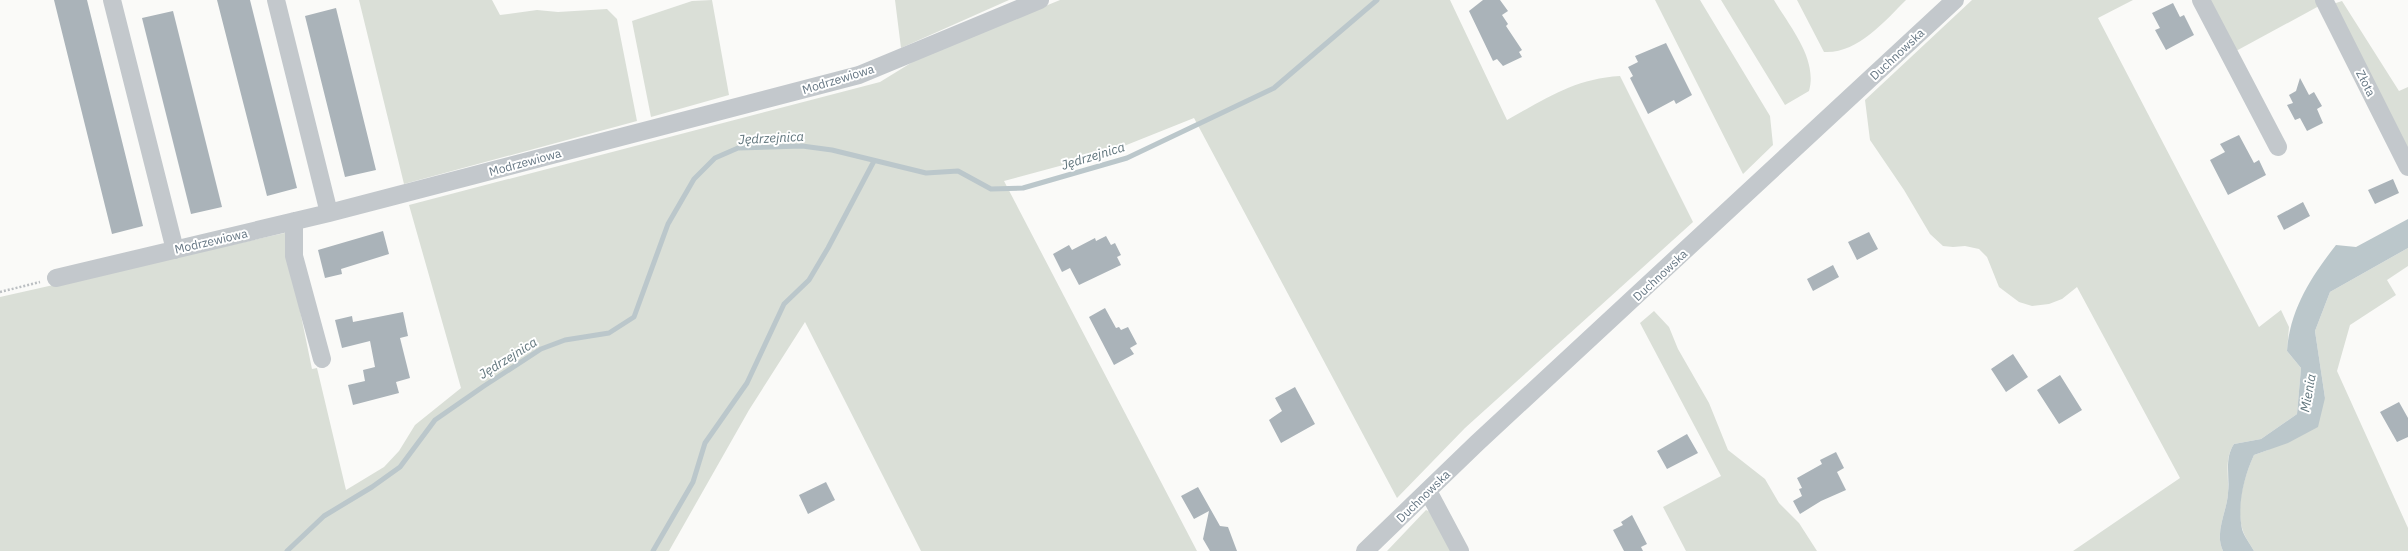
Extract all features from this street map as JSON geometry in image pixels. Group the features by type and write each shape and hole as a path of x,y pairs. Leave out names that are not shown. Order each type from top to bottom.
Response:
{"street":[{"path":"112,0 175,250"},
{"path":"276,0 329,213"},
{"name":"Modrzewiowa","path":"56,278 329,213 859,75 1040,0"},
{"name":"Duchnowska","path":"1365,551 1955,0"},
{"path":"2201,0 2278,147"},
{"name":"Złota","path":"2324,0 2408,167"},
{"path":"294,221 294,256 322,359"},
{"path":"1428,491 1460,551"}],"path":[{"path":"0,292 56,278"}],"shaded area":[{"path":"359,0 492,0 500,15 537,10 558,12 607,9 617,19 637,121 404,184"},
{"path":"712,0 729,95 651,117 632,21 692,1"},
{"path":"895,0 1009,0 901,48"},
{"path":"1060,0 1450,0 1507,120 1548,97 1575,85 1620,76 1693,222 1465,428 1397,498 1194,118 1104,154 1004,181 1197,551 921,551 805,322 749,410 669,551 0,551 0,297 289,232 288,252 312,369 317,368 346,490 384,467 399,451 415,425 461,388 409,205 880,82 919,58"},
{"path":"1655,0 1700,0 1770,116 1773,145 1743,174"},
{"path":"1721,0 1774,0 1801,44 1806,55 1810,67 1811,79 1809,91 1785,105"},
{"path":"1797,0 1906,0 1879,27 1859,42 1848,48 1824,52"},
{"path":"1972,0 2133,0 2098,18 2259,327 2281,310 2289,327 2287,351 2301,368 2297,414 2261,439 2234,444 2228,462 2228,493 2220,529 2223,551 2073,551 2180,478 2077,287 2062,299 2049,304 2032,306 2019,302 1999,287 1987,257 1979,249 1965,246 1943,246 1930,234 1904,190 1870,140 1865,100"},
{"path":"2210,0 2316,0 2319,6 2236,51"},
{"path":"2342,1 2399,91 2408,87 2408,151 2333,4"},
{"path":"2408,248 2408,266 2387,280 2396,295 2350,325 2337,371 2408,528 2408,551 2254,551 2244,534 2240,519 2244,481 2254,455 2268,450 2325,398 2315,331 2330,292"},
{"path":"1654,311 1669,327 1678,349 1709,403 1728,450 1765,479 1779,503 1799,523 1817,551 1686,551 1663,507 1721,476 1640,323"},
{"path":"1426,510 1433,513 1453,551 1387,551"}],"water":[{"name":"Mienia","path":"2408,219 2408,248 2330,292 2315,331 2325,398 2318,427 2288,443 2254,455 2244,481 2240,510 2242,529 2254,551 2223,551 2220,529 2228,493 2228,462 2234,444 2261,439 2297,414 2301,368 2287,351 2292,321 2303,294 2318,269 2336,245 2356,247"}],"building":[{"path":"54,0 87,0 143,226 112,234"},
{"path":"217,0 250,0 297,188 267,196"},
{"path":"1483,0 1500,0 1508,11 1502,15 1508,24 1506,26 1522,50 1519,52 1522,57 1503,66 1497,59 1493,61 1469,11"},
{"path":"2173,3 2180,17 2184,15 2194,35 2166,50 2155,30 2160,28 2152,13"},
{"path":"336,8 376,170 345,177 305,16"},
{"path":"173,11 222,207 191,214 142,18"},
{"path":"1666,43 1692,95 1676,104 1674,100 1648,114 1630,78 1633,76 1628,67 1638,62 1635,56"},
{"path":"2300,78 2309,95 2314,92 2322,106 2317,109 2323,123 2307,131 2300,118 2295,120 2287,105 2293,103 2289,95 2296,91"},
{"path":"2239,135 2254,163 2259,160 2266,175 2228,195 2210,160 2225,152 2220,144"},
{"path":"2393,179 2399,193 2375,204 2368,190"},
{"path":"2303,202 2310,216 2284,230 2277,216"},
{"path":"383,231 389,254 341,269 342,274 325,278 318,250"},
{"path":"1869,232 1878,249 1857,260 1848,242"},
{"path":"1106,236 1111,245 1115,243 1121,255 1117,257 1121,265 1079,285 1070,268 1062,272 1053,254 1069,245 1072,250 1095,238 1096,241"},
{"path":"1833,265 1839,277 1813,291 1807,279"},
{"path":"1105,308 1116,328 1119,327 1121,330 1128,327 1137,344 1130,348 1134,354 1114,365 1089,317"},
{"path":"403,312 408,336 400,338 410,378 396,382 399,393 353,405 348,385 365,381 363,370 375,367 370,341 342,348 335,320 352,316 353,322"},
{"path":"2013,354 2028,377 2006,392 1991,369"},
{"path":"2060,375 2082,410 2059,424 2037,390"},
{"path":"1295,387 1315,424 1281,443 1269,420 1282,411 1275,398"},
{"path":"2399,402 2408,418 2408,437 2397,442 2380,412"},
{"path":"1687,434 1698,453 1667,469 1657,451"},
{"path":"1836,452 1844,468 1837,472 1846,490 1821,501 1800,514 1793,501 1802,496 1799,489 1802,488 1797,478 1822,464 1820,460"},
{"path":"826,482 835,500 808,514 799,495"},
{"path":"1198,487 1220,526 1228,527 1237,551 1210,551 1203,539 1209,511 1194,519 1181,496"},
{"path":"1632,515 1647,544 1641,547 1643,551 1624,551 1613,530 1623,525 1621,522"}],"waterway":[{"name":"Jędrzejnica","path":"287,551 324,516 372,487 400,467 435,420 484,386 541,349 565,340 609,333 634,317 668,224 694,179 715,158 738,148 802,146 832,150 926,173 958,171 991,189 1023,188 1127,158 1274,88 1377,0"},
{"path":"653,551 693,482 705,443 747,383 784,304 809,280 828,248 874,161"}]}
